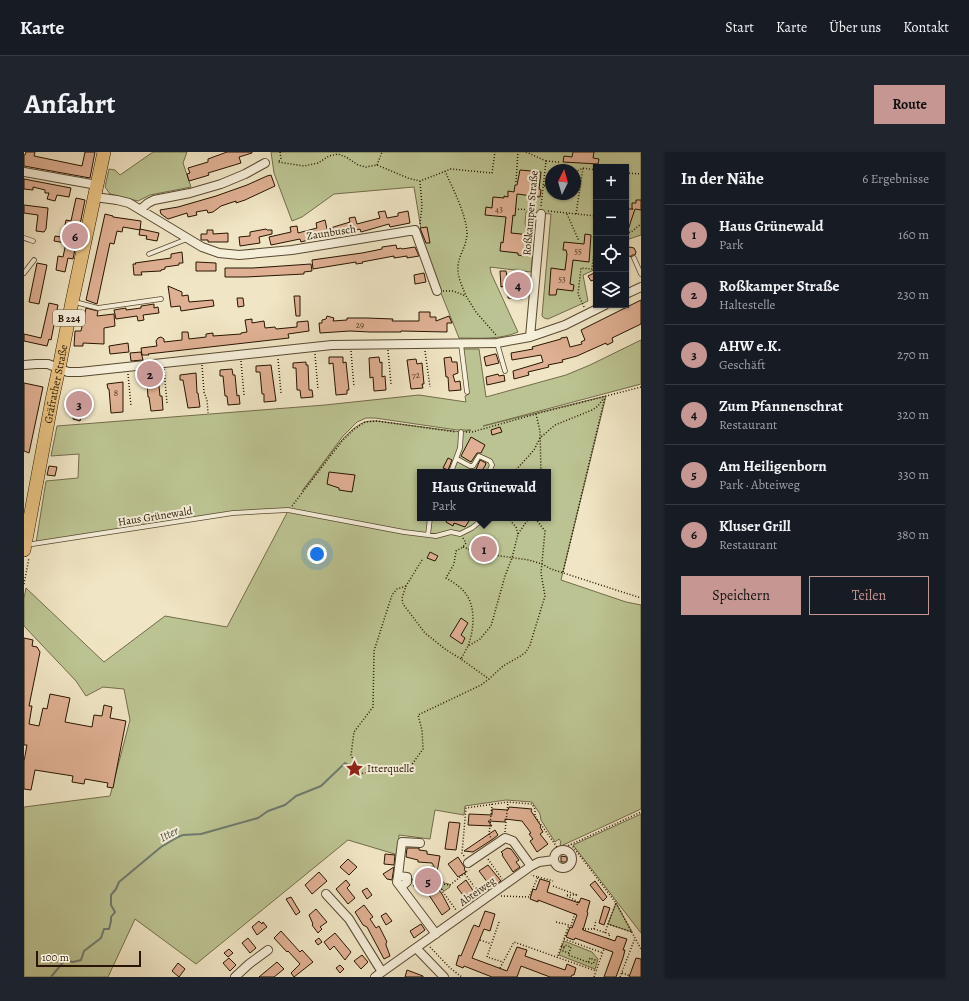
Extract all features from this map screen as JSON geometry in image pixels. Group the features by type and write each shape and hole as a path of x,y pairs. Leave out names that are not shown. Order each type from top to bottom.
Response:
{"main road":[{"name":"Gräfrather Straße","path":"27,546 52,400 104,152"}],"street":[{"path":"141,209 154,200 190,193 222,184 265,163"},
{"name":"Zaunbusch","path":"24,172 96,191 117,200 129,203 141,209 187,239 202,247 219,253 239,255 292,250 415,230"},
{"name":"Roßkamper Straße","path":"530,337 541,212"},
{"path":"415,230 437,291"},
{"path":"629,293 641,287"},
{"path":"24,365 48,364 68,372 74,372 314,346 351,344 424,345 500,342 530,337 565,325 599,308"},
{"path":"468,863 504,838 513,841 529,868"},
{"path":"420,843 402,842 398,882 436,934"},
{"path":"559,850 566,850 570,852 572,857 571,863 567,867 561,868 556,865 554,860 559,850"},
{"name":"Abteiweg","path":"326,894 340,908 348,919 378,975 529,868 539,862 554,860"},
{"path":"416,948 444,977"},
{"path":"235,977 268,950"}],"lane":[{"path":"24,238 33,241"},
{"path":"150,254 187,239"},
{"path":"634,258 641,274"},
{"path":"24,273 34,260"},
{"path":"72,302 98,308 161,299"},
{"path":"500,342 505,371"},
{"path":"461,344 467,392"},
{"path":"452,469 460,448 461,432"},
{"path":"457,459 470,466 473,466 479,456 484,457 490,461 492,465 491,469"},
{"name":"Haus Grünewald","path":"27,546 233,513 288,510 404,532 436,536 451,532 460,534 472,528 478,521"},
{"path":"428,535 430,521"}],"path":[{"path":"280,152 281,159 278,162 286,164 304,166 318,163 329,156 338,154 346,157 358,165 366,167 377,165 408,178 420,180 456,169 492,173 494,152"},
{"path":"377,165 382,152"},
{"path":"516,182 518,152"},
{"name":"Roßkamper Straße","path":"526,152 546,161 541,212"},
{"path":"546,161 559,162"},
{"path":"576,214 583,168 593,170"},
{"path":"446,171 467,231 465,249 458,266 460,278 466,296 476,312 500,342"},
{"path":"629,173 641,174"},
{"path":"415,230 421,226 422,206 420,180"},
{"path":"515,209 593,216"},
{"path":"567,213 579,241"},
{"path":"629,232 641,224"},
{"path":"587,314 578,294 580,268 592,269 593,261"},
{"path":"437,291 453,291 466,296"},
{"path":"351,344 354,387"},
{"path":"388,344 391,384"},
{"path":"424,345 430,387"},
{"path":"314,346 318,390"},
{"path":"277,351 281,393"},
{"path":"241,355 244,395"},
{"path":"202,359 204,392 207,400 208,413"},
{"path":"164,363 167,403"},
{"path":"128,367 131,406"},
{"path":"288,510 342,441 353,430 365,422 377,421 461,432 472,432 641,387"},
{"path":"517,469 534,450 540,438 555,425 592,410 598,406 606,396"},
{"path":"562,572 606,396"},
{"path":"536,414 540,431 542,469"},
{"path":"511,521 516,527 518,534"},
{"path":"468,646 480,639 491,626 518,534 527,521"},
{"path":"406,586 397,588 392,595 374,651 373,707 354,732 351,755 360,774 382,768 408,770 423,749 422,730 418,715 481,685 503,666 529,649 544,596 541,573 545,531 537,521"},
{"path":"461,659 471,639 473,618 472,606 465,592 446,578 454,564 456,551 463,547 466,543"},
{"path":"24,584 27,546"},
{"path":"463,547 479,553 542,564 551,569 641,598"},
{"path":"422,560 406,586 402,598 403,604 425,633 489,679"},
{"path":"504,838 508,802"},
{"path":"403,889 418,884 424,887 433,883 450,885 472,868 462,853 466,808 508,802 532,804 535,808 535,816 559,850 641,812"},
{"path":"492,804 489,835 495,844"},
{"path":"571,844 616,903 641,949"},
{"path":"483,852 506,884"},
{"path":"529,868 529,874 554,881"},
{"path":"465,874 484,900"},
{"path":"500,896 529,896 538,877"},
{"path":"438,884 461,916"},
{"path":"552,886 579,895"},
{"path":"577,901 566,895 579,895"},
{"path":"577,905 579,895"},
{"path":"605,933 616,903"},
{"path":"557,958 575,912"},
{"path":"594,928 596,920"},
{"path":"499,922 487,957 503,962"},
{"path":"556,922 574,927"},
{"path":"608,924 632,932"},
{"path":"582,929 594,928 610,934 608,939"},
{"path":"620,977 635,937"},
{"path":"564,939 603,953"},
{"path":"480,940 491,944"},
{"path":"424,942 450,968 462,977"},
{"path":"500,968 514,942 596,972"},
{"path":"561,946 564,947 565,945 571,947 569,953"},
{"path":"564,947 563,951 569,953 568,955 593,964 594,962 599,964"},
{"path":"594,977 604,949"},
{"path":"588,962 590,958 595,960 594,962"},
{"path":"622,973 628,977"}],"green space":[{"path":"153,152 187,152 183,163 191,187 150,195 138,201 110,194 105,187 109,169 115,170 120,175"},
{"path":"271,152 641,152 641,235 629,239 629,164 593,164 593,270 583,275 588,301 548,319 542,316 551,214 526,212 525,224 533,236 534,241 531,272 490,267 491,273 518,332 511,335 481,338 459,338 425,253 414,187 334,194 302,217 292,221 274,173"},
{"path":"641,340 641,384 483,426 606,396 561,580 626,602 641,605 641,809 561,846 559,839 555,842 532,802 506,800 465,806 464,815 435,810 430,839 399,835 398,855 348,840 196,964 135,919 108,977 24,977 24,807 110,796 130,720 124,689 103,687 86,696 76,681 24,626 24,598 26,588 104,662 165,616 227,627 288,511 233,513 36,543 46,481 78,478 79,454 51,456 57,426 325,405 419,395 466,402 465,396 469,394 463,349 479,349 486,397 566,375","holes":["366,418 457,430 471,430 461,432 377,421 365,422 356,427 339,443 302,491 343,436 357,422"]},
{"path":"641,814 641,933 573,845"},
{"path":"432,866 444,883 449,884 450,887 444,891 439,886 435,885 422,893 412,879 417,879 417,875"},
{"path":"616,903 632,932 608,924"},
{"path":"564,941 592,952 598,959 595,969 559,955"}],"building":[{"path":"26,152 35,152 34,156 82,166 85,152 95,152 90,178 24,166 24,155"},
{"path":"227,152 252,153 239,157 241,163 208,173 209,175 189,181 187,174 190,173 188,168 208,162 208,159"},
{"path":"573,152 594,152 593,158 599,159 598,164 563,162 564,156 572,157"},
{"path":"520,170 541,172 539,189 541,190 540,197 517,194 515,216 513,215 511,233 531,235 528,243 526,242 524,256 518,255 518,253 500,251 501,242 503,243 506,217 485,215 486,207 492,208 493,197 504,198 504,196 508,197 508,191 514,192"},
{"path":"271,175 275,186 245,200 236,203 236,201 221,206 213,212 208,213 207,210 196,212 197,215 188,217 187,213 168,219 161,214 160,210 178,207 216,196"},
{"path":"24,179 71,188 69,197 57,195 55,201 47,199 49,193 45,193 45,190 33,187 33,190 24,189"},
{"path":"76,198 85,200 73,259 68,258 65,272 56,270 58,256 63,257 66,243 54,241 55,236 67,238 70,226 65,225 66,220 71,221"},
{"path":"636,200 641,200 641,210 635,209 629,227 629,209 632,209 632,203 636,203"},
{"path":"24,205 48,208 46,229 44,232 36,231 38,215 24,213"},
{"path":"385,211 387,218 398,216 398,213 408,211 410,223 390,227 389,224 361,232 360,229 331,237 330,234 301,242 300,239 271,245 269,237 291,232 290,227 297,226 298,233 317,228 316,223 325,220 327,229 350,222 349,218 355,217 357,224 380,218 378,212"},
{"path":"105,214 113,217 141,221 140,230 123,227 122,232 117,231 114,244 110,243 97,304 86,300"},
{"path":"427,227 430,243 426,243 420,228"},
{"path":"140,229 159,233 157,241 146,239 147,236 139,235"},
{"path":"266,229 272,230 272,234 259,237 260,243 240,246 239,237 250,236 250,232"},
{"path":"207,230 213,230 213,234 228,233 228,242 208,242 208,240 201,240 201,234 207,234"},
{"path":"585,234 591,235 589,262 573,260 570,284 574,285 573,291 557,289 556,295 549,295 551,268 565,270 567,254 566,250 563,250 564,242 584,244"},
{"path":"396,245 397,249 415,247 419,256 394,258 394,256 362,262 363,263 356,264 356,262 313,269 312,260 362,253 382,249 382,247"},
{"path":"629,248 634,248 636,252 635,255 632,255 631,257 629,256"},
{"path":"182,252 183,263 179,263 179,265 165,267 165,269 161,271 141,272 142,275 134,275 133,264 136,264 135,263 171,258 171,254"},
{"path":"196,262 216,263 216,271 196,271"},
{"path":"37,263 47,265 39,304 29,302"},
{"path":"311,264 312,271 304,272 304,274 225,277 225,268 253,268"},
{"path":"500,271 506,271 507,276 525,278 522,299 508,298 509,285 501,287"},
{"path":"424,273 426,282 415,284 414,275"},
{"path":"593,274 593,280 591,281 588,276"},
{"path":"168,286 182,292 182,296 188,295 189,302 213,300 214,306 181,311 180,306 171,307"},
{"path":"294,296 300,296 300,316 296,316"},
{"path":"237,298 243,298 244,306 238,307"},
{"path":"641,300 641,324 612,338 613,342 607,345 606,343 577,356 562,360 563,362 548,365 549,367 528,372 529,375 514,379 513,371 543,362 541,355 512,360 511,353 533,349 532,347 567,337 570,347 582,344 581,342 585,340 581,330 625,308 629,308 629,306"},
{"path":"49,303 58,305 51,340 49,339 47,346 24,341 24,334 41,338"},
{"path":"154,304 154,308 158,307 159,313 143,315 144,320 138,321 137,316 116,319 114,310 141,308 141,306"},
{"path":"86,308 98,311 97,316 114,314 115,326 104,328 104,344 83,343 83,346 74,346 75,331 81,331"},
{"path":"419,312 430,312 430,317 436,317 436,321 449,316 452,323 447,323 447,332 350,331 320,333 319,323 322,323 322,320 326,319 327,316 334,318 333,321 347,320 347,318 367,318 393,319 392,321 419,321"},
{"path":"252,319 252,323 264,321 265,328 275,327 276,329 297,327 297,322 308,321 309,331 288,334 289,338 142,355 141,348 157,346 156,341 161,337 164,339 164,342 182,340 182,332 188,332 189,339 206,337 206,334 213,333 213,336 241,334 247,332 245,320"},
{"path":"128,343 129,352 110,354 109,346"},
{"path":"141,352 143,360 131,361 130,353"},
{"path":"496,354 499,363 486,366 484,357"},
{"path":"329,357 343,357 343,363 346,362 349,390 347,390 347,394 336,395 333,363 329,364"},
{"path":"379,357 380,363 382,362 382,377 385,376 386,390 374,391 373,377 370,378 369,358"},
{"path":"451,357 452,362 457,362 458,373 453,375 455,382 460,381 461,390 449,391 444,358"},
{"path":"416,359 417,364 422,363 424,384 422,384 423,388 411,389 407,360"},
{"path":"306,362 306,365 308,365 309,390 312,390 313,397 301,398 300,390 297,390 296,368 293,368 293,363"},
{"path":"271,365 276,401 264,402 260,372 256,372 256,366"},
{"path":"232,369 233,375 235,375 237,396 239,395 240,404 228,405 227,396 225,396 223,376 220,376 220,370"},
{"path":"196,373 197,393 200,407 188,408 183,380 180,380 180,375"},
{"path":"498,374 499,376 504,375 505,381 487,385 486,377"},
{"path":"158,376 163,410 151,411 147,383 153,382 152,377"},
{"path":"123,382 123,412 111,413 109,389 107,384"},
{"path":"24,383 43,387 29,453 24,451"},
{"path":"76,399 90,402 88,409 83,408 80,421 73,419"},
{"path":"500,427 502,432 492,435 491,430"},
{"path":"471,437 485,445 481,453 477,453 471,462 461,456"},
{"path":"448,458 452,460 448,469 443,468"},
{"path":"480,460 486,463 483,469 476,469"},
{"path":"49,466 57,467 55,476 47,475"},
{"path":"329,472 355,475 352,492 339,490 339,488 327,484"},
{"path":"469,521 465,527 454,523 453,526 446,522"},
{"path":"430,552 438,556 435,561 427,558"},
{"path":"461,618 468,623 461,635 465,638 462,644 450,636"},
{"path":"24,638 33,640 32,646 37,647 40,652 29,706 32,706 29,724 39,726 43,708 47,709 50,694 70,698 65,722 92,727 94,715 102,716 104,705 112,707 110,718 126,721 113,788 107,787 108,783 85,779 84,784 72,782 73,776 35,770 31,790 24,789 24,761 27,745 24,745"},
{"path":"509,807 532,809 531,811 541,826 540,827 543,832 540,834 548,844 537,852 530,841 533,839 529,834 531,833 522,821 505,819 505,822 488,821 492,826 468,825 469,814 492,815 492,809 508,810"},
{"path":"449,822 460,823 456,850 445,849"},
{"path":"495,830 498,835 493,839 473,852 464,851"},
{"path":"407,848 419,848 419,850 427,851 427,854 440,856 437,872 432,863 418,862 418,860 406,857"},
{"path":"507,848 511,849 519,860 516,862 520,867 513,872 501,852"},
{"path":"385,854 395,855 394,865 384,864"},
{"path":"561,856 567,857 567,862 561,862"},
{"path":"458,857 466,872 458,877 448,864"},
{"path":"348,859 357,867 349,875 340,867"},
{"path":"488,865 501,881 486,891 483,887 488,883 479,871"},
{"path":"394,867 392,880 387,879 383,874"},
{"path":"319,872 327,881 312,894 305,885"},
{"path":"540,879 550,882 547,892 579,903 581,898 590,901 583,930 615,941 617,936 627,939 623,950 625,950 623,958 616,977 604,977 613,952 575,938 574,940 566,937 570,927 572,928 577,915 538,900 538,902 530,899 533,889 536,890"},
{"path":"346,880 350,885 347,888 355,898 348,904 336,889"},
{"path":"466,880 476,898 471,902 467,897 465,898 457,887"},
{"path":"595,881 607,897 603,901 590,885"},
{"path":"436,886 450,909 442,915 427,892"},
{"path":"367,888 372,895 367,899 362,891"},
{"path":"291,897 300,912 296,915 286,899"},
{"path":"364,905 373,917 370,919 376,928 379,926 387,942 386,945 390,956 384,959 367,927 363,925 355,912"},
{"path":"604,906 610,908 604,925 599,923"},
{"path":"316,909 327,922 320,927 322,929 318,933 312,925 313,924 309,915"},
{"path":"485,911 495,914 490,931 484,929 472,958 507,971 517,947 527,950 525,956 565,970 567,964 576,968 574,975 571,977 550,977 521,966 517,977 492,977 464,966 463,968 456,965 459,955 461,956 474,925 479,927"},
{"path":"386,913 392,921 386,925 381,916"},
{"path":"259,921 262,924 263,922 267,927 257,935 252,927"},
{"path":"421,924 425,930 414,938 410,931"},
{"path":"281,931 300,952 302,950 313,962 294,977 291,973 300,964 274,938"},
{"path":"335,933 351,952 345,960 334,946 330,950 324,942"},
{"path":"248,938 256,948 250,953 242,943"},
{"path":"319,938 322,942 318,945 315,941"},
{"path":"229,949 233,953 228,957 224,953"},
{"path":"362,955 368,962 361,969 354,961"},
{"path":"229,958 236,965 230,971 223,963"},
{"path":"636,958 641,959 641,977 629,977"},
{"path":"277,962 284,969 274,977 259,977"},
{"path":"178,963 185,969 179,977 172,971"},
{"path":"340,965 344,969 340,973 336,968"},
{"path":"407,970 423,976 423,977 405,977"}],"waterway":[{"name":"Itter","path":"51,977 65,960 73,962 81,960 84,951 101,938 104,929 109,929 111,917 115,912 111,905 111,895 119,882 161,847 183,835 201,834 258,818 268,811 285,805 296,796 321,786 345,763 354,768"}],"place":[{"name":"Kluser Grill","path":"75,236"},
{"name":"Zum Pfannenschrat","path":"518,285"},
{"name":"Roßkamper Straße","path":"150,374"},
{"name":"AHW e.K.","path":"79,404"},
{"name":"Haus Grünewald","path":"484,549"},
{"name":"Itterquelle","path":"354,768"},
{"name":"Am Heiligenborn","path":"428,881"}]}
